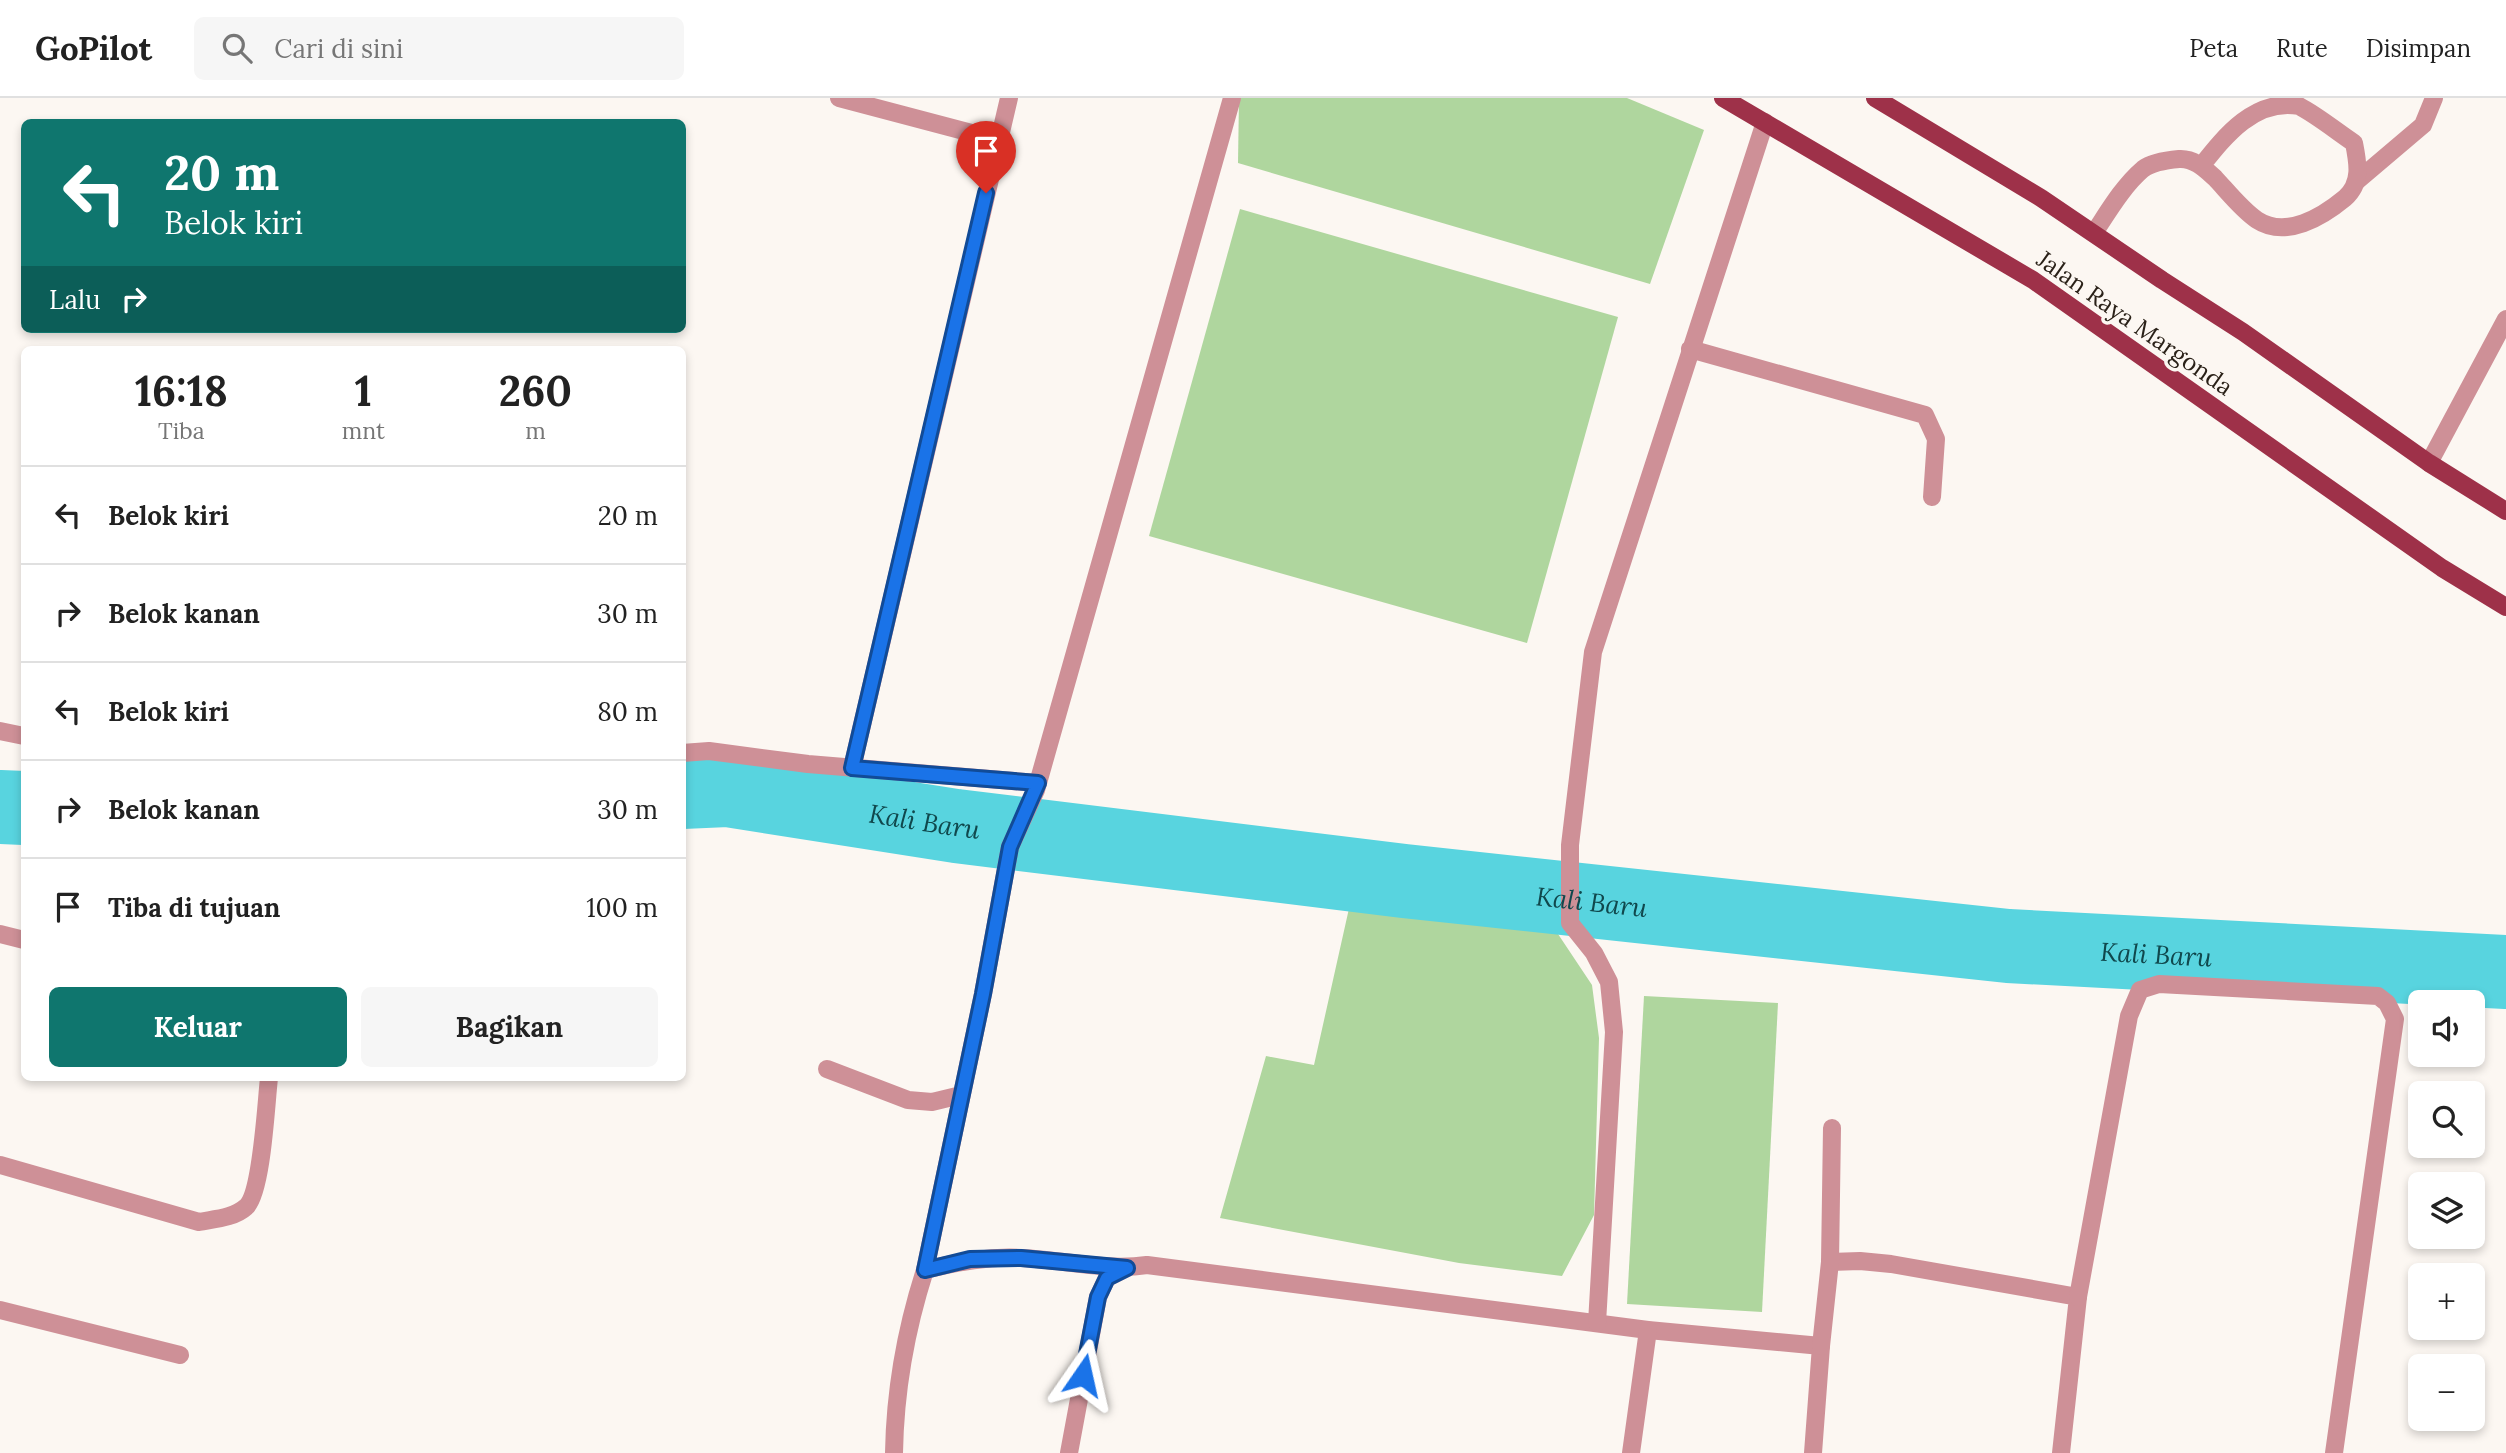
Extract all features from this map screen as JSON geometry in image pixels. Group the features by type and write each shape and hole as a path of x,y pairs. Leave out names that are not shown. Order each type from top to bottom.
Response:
{"main road":[{"name":"Jalan Raya Margonda","path":"1723,98 2033,280 2442,568 2506,607"},
{"name":"Jalan Raya Margonda","path":"1875,98 2041,198 2243,332 2429,463 2506,511"}],"lane":[{"path":"839,98 998,140"},
{"path":"852,768 1009,98"},
{"path":"894,1453 895,1411 914,1305 925,1270 983,994 1010,847 1037,787 1231,98"},
{"path":"2094,233 2114,202 2144,168 2182,158 2202,165 2257,220 2273,227 2296,227 2346,197 2357,181 2423,125 2434,98"},
{"path":"2202,165 2242,115 2255,106 2277,99 2298,105 2354,143 2358,163 2357,181"},
{"path":"1597,1323 1614,1032 1609,982 1594,953 1570,923 1570,845 1593,652 1765,122"},
{"path":"2429,463 2506,318"},
{"path":"1690,349 1924,415 1936,439 1932,498"},
{"path":"0,731 21,735"},
{"path":"686,753 709,751 1037,787"},
{"path":"0,934 21,939"},
{"path":"2061,1453 2078,1297 2129,1016 2140,990 2159,984 2378,996 2387,1003 2395,1019 2333,1453"},
{"path":"827,1069 908,1100 932,1102 961,1095"},
{"path":"0,1165 199,1222 230,1216 247,1207 256,1190 269,1081"},
{"path":"1813,1453 1830,1262 1832,1128"},
{"path":"925,1270 970,1259 1021,1258 1127,1268 1147,1265 1648,1330 1821,1346"},
{"path":"1830,1262 1891,1264 2078,1297"},
{"path":"1069,1453 1098,1297 1107,1278 1127,1268"},
{"path":"0,1310 180,1355"},
{"path":"1631,1453 1648,1330"}],"green space":[{"path":"1239,98 1627,98 1704,130 1650,284 1238,163"},
{"path":"1240,209 1618,317 1527,643 1149,536"},
{"path":"1352,895 1526,910 1552,925 1592,985 1599,1038 1594,1215 1562,1276 1459,1263 1220,1218 1266,1056 1314,1065"},
{"path":"1644,996 1778,1003 1762,1312 1627,1304"}],"waterway":[{"name":"Kali Baru","path":"686,792 727,790 956,826 1404,881 2008,946 2506,972"},
{"name":"Kali Baru","path":"0,807 21,808"}],"route":[{"path":"986,193 852,768 1038,783 1010,847 983,994 925,1270 970,1259 1021,1258 1127,1268 1107,1278 1098,1297 1083,1375"}]}
